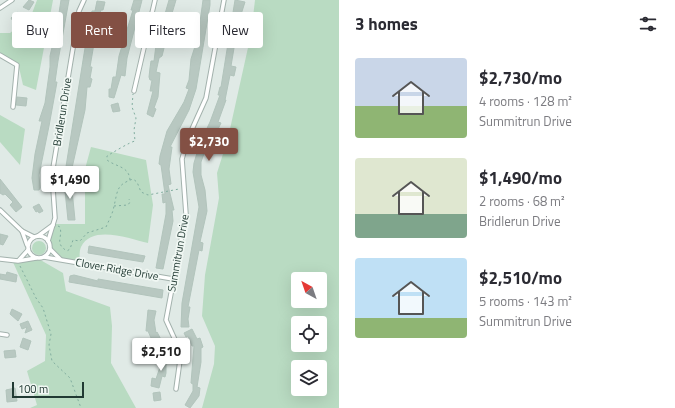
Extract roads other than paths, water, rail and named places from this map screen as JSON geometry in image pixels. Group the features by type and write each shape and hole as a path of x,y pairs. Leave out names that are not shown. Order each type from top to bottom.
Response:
{"street":[{"path":"0,8 12,0"},
{"name":"Bridlerun Drive","path":"48,241 55,218 52,174 79,11 84,0"},
{"path":"134,91 155,0"},
{"name":"Summitrun Drive","path":"176,389 181,354 166,320 186,214 182,168 184,150 206,98 224,0"},
{"path":"0,55 17,65 13,107"},
{"path":"0,210 22,232 30,254 37,258"},
{"path":"18,261 36,237 54,224"},
{"path":"22,232 48,241 50,249 44,257"},
{"name":"Clover Ridge Drive","path":"50,249 61,260"},
{"name":"Clover Ridge Drive","path":"0,258 18,261 44,257 173,279"},
{"path":"0,334 7,335"}]}
